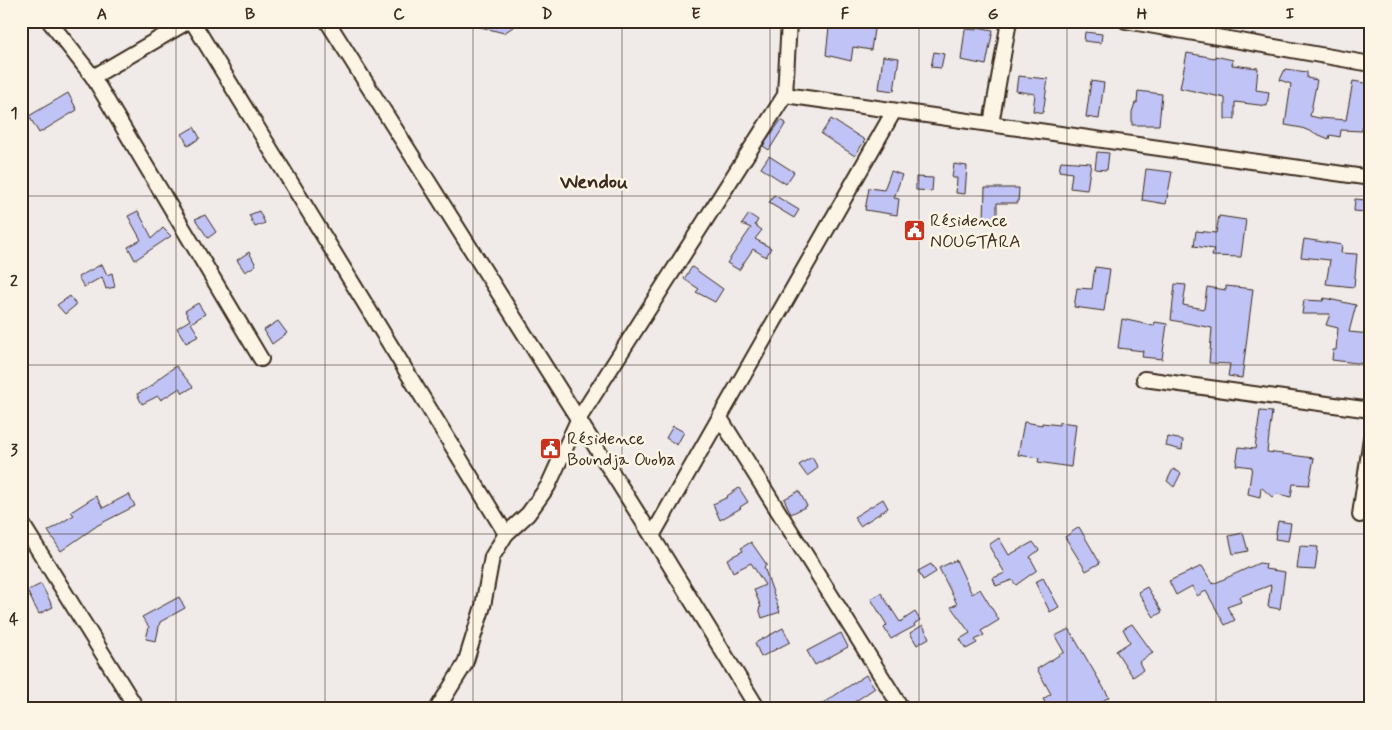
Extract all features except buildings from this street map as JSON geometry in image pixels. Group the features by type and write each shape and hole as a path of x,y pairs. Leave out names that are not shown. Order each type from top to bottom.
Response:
{"street":[{"path":"49,21 92,77 261,360"},
{"path":"92,77 190,21 506,534"},
{"path":"327,21 652,536 758,709"},
{"path":"437,709 465,664 483,606 492,557 506,534 528,514 548,486 578,420 785,96 789,21"},
{"path":"991,124 1009,21"},
{"path":"1126,21 1371,64"},
{"path":"785,96 1371,178"},
{"path":"652,536 894,111"},
{"path":"1144,379 1371,410"},
{"path":"720,418 902,709"},
{"path":"1360,515 1371,438"},
{"path":"21,522 137,709"}],"place":[{"name":"Résidence NOUGTARA","path":"914,231"},
{"name":"Résidence Boundja Ouoba","path":"551,449"}],"district":[{"name":"Wendou","path":"594,182"}]}
